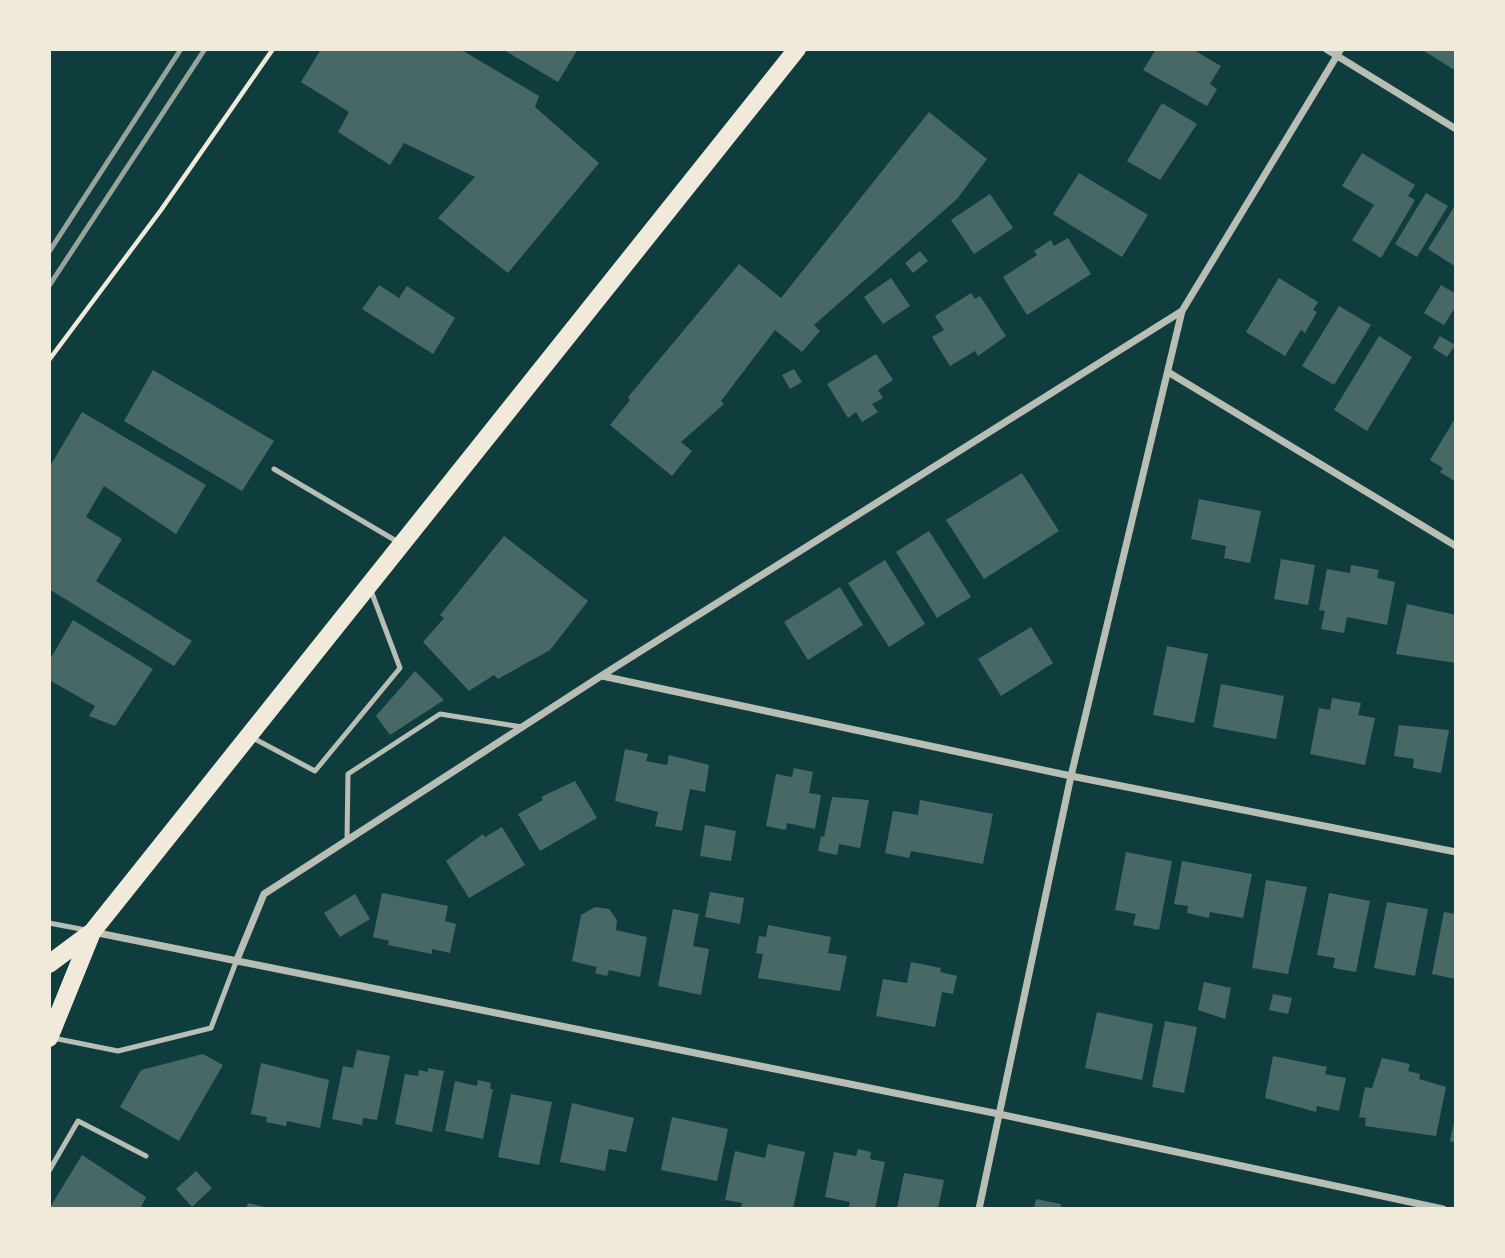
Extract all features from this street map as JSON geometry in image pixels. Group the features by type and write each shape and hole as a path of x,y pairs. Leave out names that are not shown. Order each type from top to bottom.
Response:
{"main road":[{"path":"49,964 92,932 797,49"},
{"path":"49,1038 92,932"}],"street":[{"path":"1326,49 1339,52 1456,129"},
{"path":"979,1209 1071,776 1182,311 1339,52"},
{"path":"236,962 264,894 601,676 1182,311"},
{"path":"1168,372 1456,546"},
{"path":"601,676 1071,776 1456,852"},
{"path":"92,932 999,1114 1443,1209"}],"lane":[{"path":"274,469 401,544"},
{"path":"248,736 315,771 400,668 369,585"},
{"path":"347,841 348,774 440,714 522,727"},
{"path":"49,923 92,932"},
{"path":"49,1038 118,1051 211,1028 236,962"},
{"path":"49,1171 78,1121 146,1156"},
{"path":"49,1152 57,1156"}],"path":[{"path":"49,360 161,210 273,49"}],"building":[{"path":"321,49 460,49 539,96 535,107 599,163 508,273 438,218 475,177 404,143 390,165 338,132 349,112 301,82"},
{"path":"502,49 578,49 558,82"},
{"path":"1156,49 1192,49 1221,66 1210,84 1217,89 1207,106 1143,70"},
{"path":"1421,49 1456,49 1456,71"},
{"path":"1162,103 1197,124 1160,180 1127,161"},
{"path":"929,112 987,159 957,199 814,325 820,331 802,352 775,330 721,401 724,404 681,442 692,451 672,476 610,425 630,400 628,397 739,264 781,298"},
{"path":"1362,153 1415,185 1408,196 1415,200 1381,258 1352,240 1374,205 1342,186"},
{"path":"1079,173 1148,215 1122,257 1053,214"},
{"path":"1426,193 1448,206 1417,257 1395,244"},
{"path":"990,194 1013,228 974,254 951,220"},
{"path":"1456,204 1456,267 1428,249"},
{"path":"1068,238 1091,274 1027,315 1003,277 1037,255 1034,251 1051,240 1054,246"},
{"path":"920,251 928,261 913,273 905,263"},
{"path":"891,278 910,306 883,324 864,297"},
{"path":"1279,278 1318,302 1313,310 1317,312 1305,333 1301,330 1285,356 1246,332"},
{"path":"379,285 399,298 407,286 455,318 433,354 362,309"},
{"path":"1441,285 1456,294 1456,306 1444,325 1424,313"},
{"path":"971,293 975,299 980,296 1006,336 978,356 975,351 950,366 932,337 944,330 935,316"},
{"path":"1339,306 1371,325 1334,385 1302,366"},
{"path":"1379,336 1412,357 1367,431 1334,410"},
{"path":"1440,336 1455,345 1447,357 1433,348"},
{"path":"876,354 893,380 878,390 883,398 872,404 878,412 862,422 856,412 848,418 827,384"},
{"path":"794,369 802,382 790,389 782,375"},
{"path":"153,370 274,441 242,491 124,421"},
{"path":"82,412 206,485 176,534 104,486 86,517 122,539 96,581 192,641 174,666 49,589 49,468"},
{"path":"1456,417 1456,482 1440,472 1443,468 1430,460"},
{"path":"1022,473 1059,531 984,579 946,520"},
{"path":"1199,499 1261,511 1250,563 1224,558 1226,546 1191,539"},
{"path":"929,531 971,597 937,618 896,552"},
{"path":"504,536 588,601 550,650 498,679 494,675 469,691 423,642 444,618 440,615"},
{"path":"1281,559 1315,565 1308,605 1274,599"},
{"path":"885,560 925,624 889,647 848,583"},
{"path":"1351,565 1379,570 1377,578 1395,582 1387,625 1347,617 1344,633 1321,629 1325,611 1319,610 1327,569 1350,573"},
{"path":"840,587 863,625 808,660 784,622"},
{"path":"1407,604 1456,615 1456,663 1396,654"},
{"path":"73,620 153,669 115,726 89,716 95,706 49,680 49,661"},
{"path":"1031,627 1053,663 1001,696 978,659"},
{"path":"1167,646 1208,654 1194,723 1153,715"},
{"path":"415,671 444,700 390,735 376,716"},
{"path":"1221,684 1284,696 1276,739 1213,727"},
{"path":"1332,698 1361,703 1358,715 1375,718 1365,765 1310,754 1319,708 1330,710"},
{"path":"1399,725 1449,730 1441,773 1413,768 1414,759 1394,756"},
{"path":"625,749 648,754 646,761 667,765 669,755 709,765 705,792 690,789 682,831 655,826 658,812 615,801"},
{"path":"794,768 813,772 809,793 821,795 815,829 787,823 786,830 766,826 776,774 792,777"},
{"path":"575,781 597,818 540,851 518,814 543,800 541,797"},
{"path":"832,797 869,800 860,848 839,844 837,855 818,851 821,836 824,837"},
{"path":"920,800 993,814 983,864 911,851 909,858 885,853 893,811 918,815"},
{"path":"705,825 736,831 731,861 700,856"},
{"path":"502,827 525,865 469,898 446,861 483,834 485,837"},
{"path":"1126,852 1172,861 1159,930 1133,925 1136,914 1115,910"},
{"path":"1182,861 1252,874 1243,918 1210,912 1209,918 1187,913 1188,906 1174,904"},
{"path":"1266,880 1307,887 1288,974 1252,968"},
{"path":"710,892 744,898 740,924 705,917"},
{"path":"382,893 448,906 445,921 456,924 450,953 432,949 432,954 388,945 389,941 373,937"},
{"path":"1329,893 1370,901 1356,972 1333,968 1335,958 1317,955"},
{"path":"355,894 370,919 340,937 324,913"},
{"path":"1387,902 1428,909 1415,976 1374,968"},
{"path":"595,907 609,909 617,920 616,930 647,937 640,977 609,970 607,976 595,973 597,967 572,961 581,915"},
{"path":"673,909 699,914 693,946 709,949 701,995 658,986"},
{"path":"1444,912 1456,914 1456,979 1432,974"},
{"path":"768,925 831,937 828,953 847,956 840,991 758,978 763,954 756,953 759,936 766,937"},
{"path":"911,962 941,968 940,972 957,976 953,994 942,992 935,1027 876,1016 883,979 907,983"},
{"path":"1204,982 1231,988 1225,1019 1198,1010"},
{"path":"1273,994 1292,998 1288,1014 1269,1010"},
{"path":"1097,1012 1153,1024 1142,1080 1085,1068"},
{"path":"1165,1021 1197,1027 1184,1093 1152,1087"},
{"path":"357,1050 390,1056 377,1120 363,1118 362,1125 332,1119 343,1066 353,1068"},
{"path":"203,1054 223,1065 179,1141 120,1107 141,1070"},
{"path":"1273,1056 1327,1067 1325,1074 1346,1078 1339,1111 1317,1106 1316,1112 1265,1098"},
{"path":"1382,1058 1410,1064 1408,1071 1420,1074 1419,1079 1446,1087 1436,1136 1365,1126 1366,1118 1359,1117 1365,1087 1372,1088"},
{"path":"261,1063 329,1080 320,1128 287,1121 286,1126 266,1122 267,1117 251,1114"},
{"path":"428,1068 444,1071 432,1132 395,1124 405,1074 418,1076 419,1070 428,1072"},
{"path":"478,1080 491,1083 490,1089 493,1089 483,1139 445,1131 455,1081 477,1086"},
{"path":"511,1094 552,1102 539,1165 498,1157"},
{"path":"572,1103 634,1118 626,1152 609,1149 605,1171 560,1162"},
{"path":"672,1117 728,1129 717,1181 661,1170"},
{"path":"1456,1117 1456,1143 1450,1141"},
{"path":"768,1144 805,1152 793,1209 748,1209 741,1208 742,1203 725,1200 735,1151 765,1158"},
{"path":"858,1149 871,1152 870,1159 885,1162 875,1209 848,1209 850,1202 825,1197 834,1152 856,1156"},
{"path":"82,1155 146,1197 140,1209 49,1209"},
{"path":"196,1171 212,1188 192,1207 176,1189"},
{"path":"904,1173 944,1180 938,1209 897,1209"},
{"path":"1036,1199 1061,1204 1060,1209 1034,1209"},
{"path":"248,1203 269,1208 269,1209 246,1209"}],"railway":[{"path":"49,252 181,49"},
{"path":"49,286 205,49"}]}
